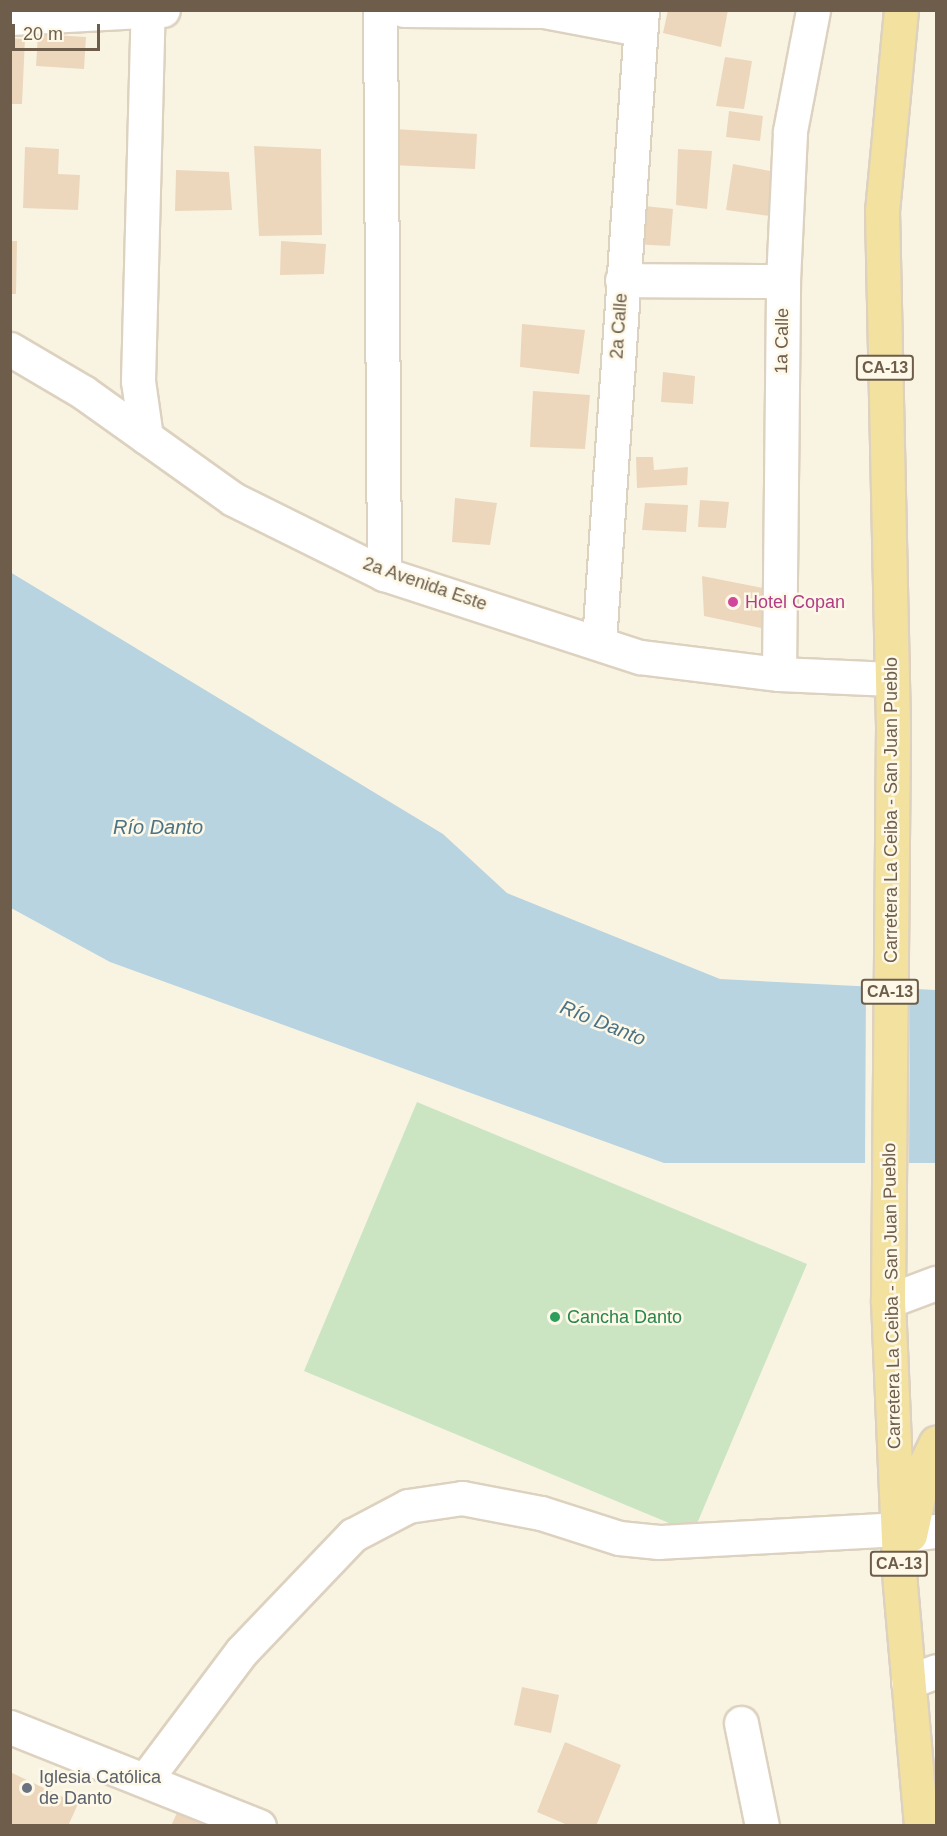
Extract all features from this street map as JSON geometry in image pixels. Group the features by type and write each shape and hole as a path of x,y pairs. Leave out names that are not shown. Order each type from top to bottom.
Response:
{"main road":[{"name":"Carretera La Ceiba - San Juan Pueblo","path":"901,10 882,210 892,727 888,1301 915,1532 900,1585 922,1676 921,1826"},
{"path":"915,1532 925,1465 936,1442"}],"street":[{"path":"380,10 384,574"},
{"name":"1a Calle","path":"779,674 783,281 790,131 813,10"},
{"path":"10,18 156,11 138,381 146,437"},
{"path":"423,11 544,11 641,20"},
{"name":"2a Calle","path":"599,642 641,20"},
{"path":"622,280 783,281"},
{"name":"2a Avenida Este","path":"10,350 83,392 233,499 384,574 640,657 779,674 891,679"},
{"path":"888,1301 936,1282"},
{"path":"145,1780 242,1651 353,1535 408,1506 462,1498 541,1513 619,1538 659,1542 915,1532"},
{"path":"741,1723 762,1826"},
{"path":"10,1727 259,1826"}],"green space":[{"name":"Cancha Danto","path":"417,1102 807,1264 693,1533 304,1371"}],"water":[{"name":"Río Danto","path":"10,572 443,834 507,893 720,979 936,990 936,1163 664,1163 110,962 11,908"}],"pier":[{"path":"866,985 910,987 909,1166 865,1166"}],"building":[{"path":"668,10 728,10 721,47 663,33"},
{"path":"38,34 86,37 84,69 36,66"},
{"path":"10,38 25,39 22,104 10,104"},
{"path":"725,57 752,61 744,109 716,106"},
{"path":"729,111 763,116 760,141 726,137"},
{"path":"394,129 477,134 475,169 392,165"},
{"path":"254,146 321,149 322,235 259,236"},
{"path":"25,147 59,149 58,174 80,175 78,210 23,208"},
{"path":"678,149 712,151 707,209 676,205"},
{"path":"733,164 776,172 770,216 726,210"},
{"path":"176,170 229,172 232,210 175,211"},
{"path":"635,205 673,209 670,246 631,244"},
{"path":"10,241 17,241 16,294 10,294"},
{"path":"281,241 326,244 324,274 280,275"},
{"path":"522,324 585,330 579,374 520,367"},
{"path":"663,372 695,376 693,404 661,402"},
{"path":"533,391 590,395 585,449 530,447"},
{"path":"636,457 653,457 654,470 688,467 687,485 637,488"},
{"path":"455,498 497,503 490,545 452,542"},
{"path":"700,500 729,502 726,528 698,527"},
{"path":"645,503 688,505 686,532 642,530"},
{"name":"Hotel Copan","path":"702,576 763,588 761,628 704,616"},
{"path":"522,1687 559,1695 551,1733 514,1725"},
{"path":"565,1742 621,1765 596,1826 570,1826 537,1812"},
{"name":"Iglesia Católica de Danto","path":"10,1772 78,1804 68,1826 10,1826"},
{"path":"180,1806 220,1826 171,1826"}],"place":[{"name":"Hotel Copan","path":"733,602"},
{"name":"Cancha Danto","path":"555,1317"},
{"name":"Iglesia Católica de Danto","path":"27,1788"}]}
